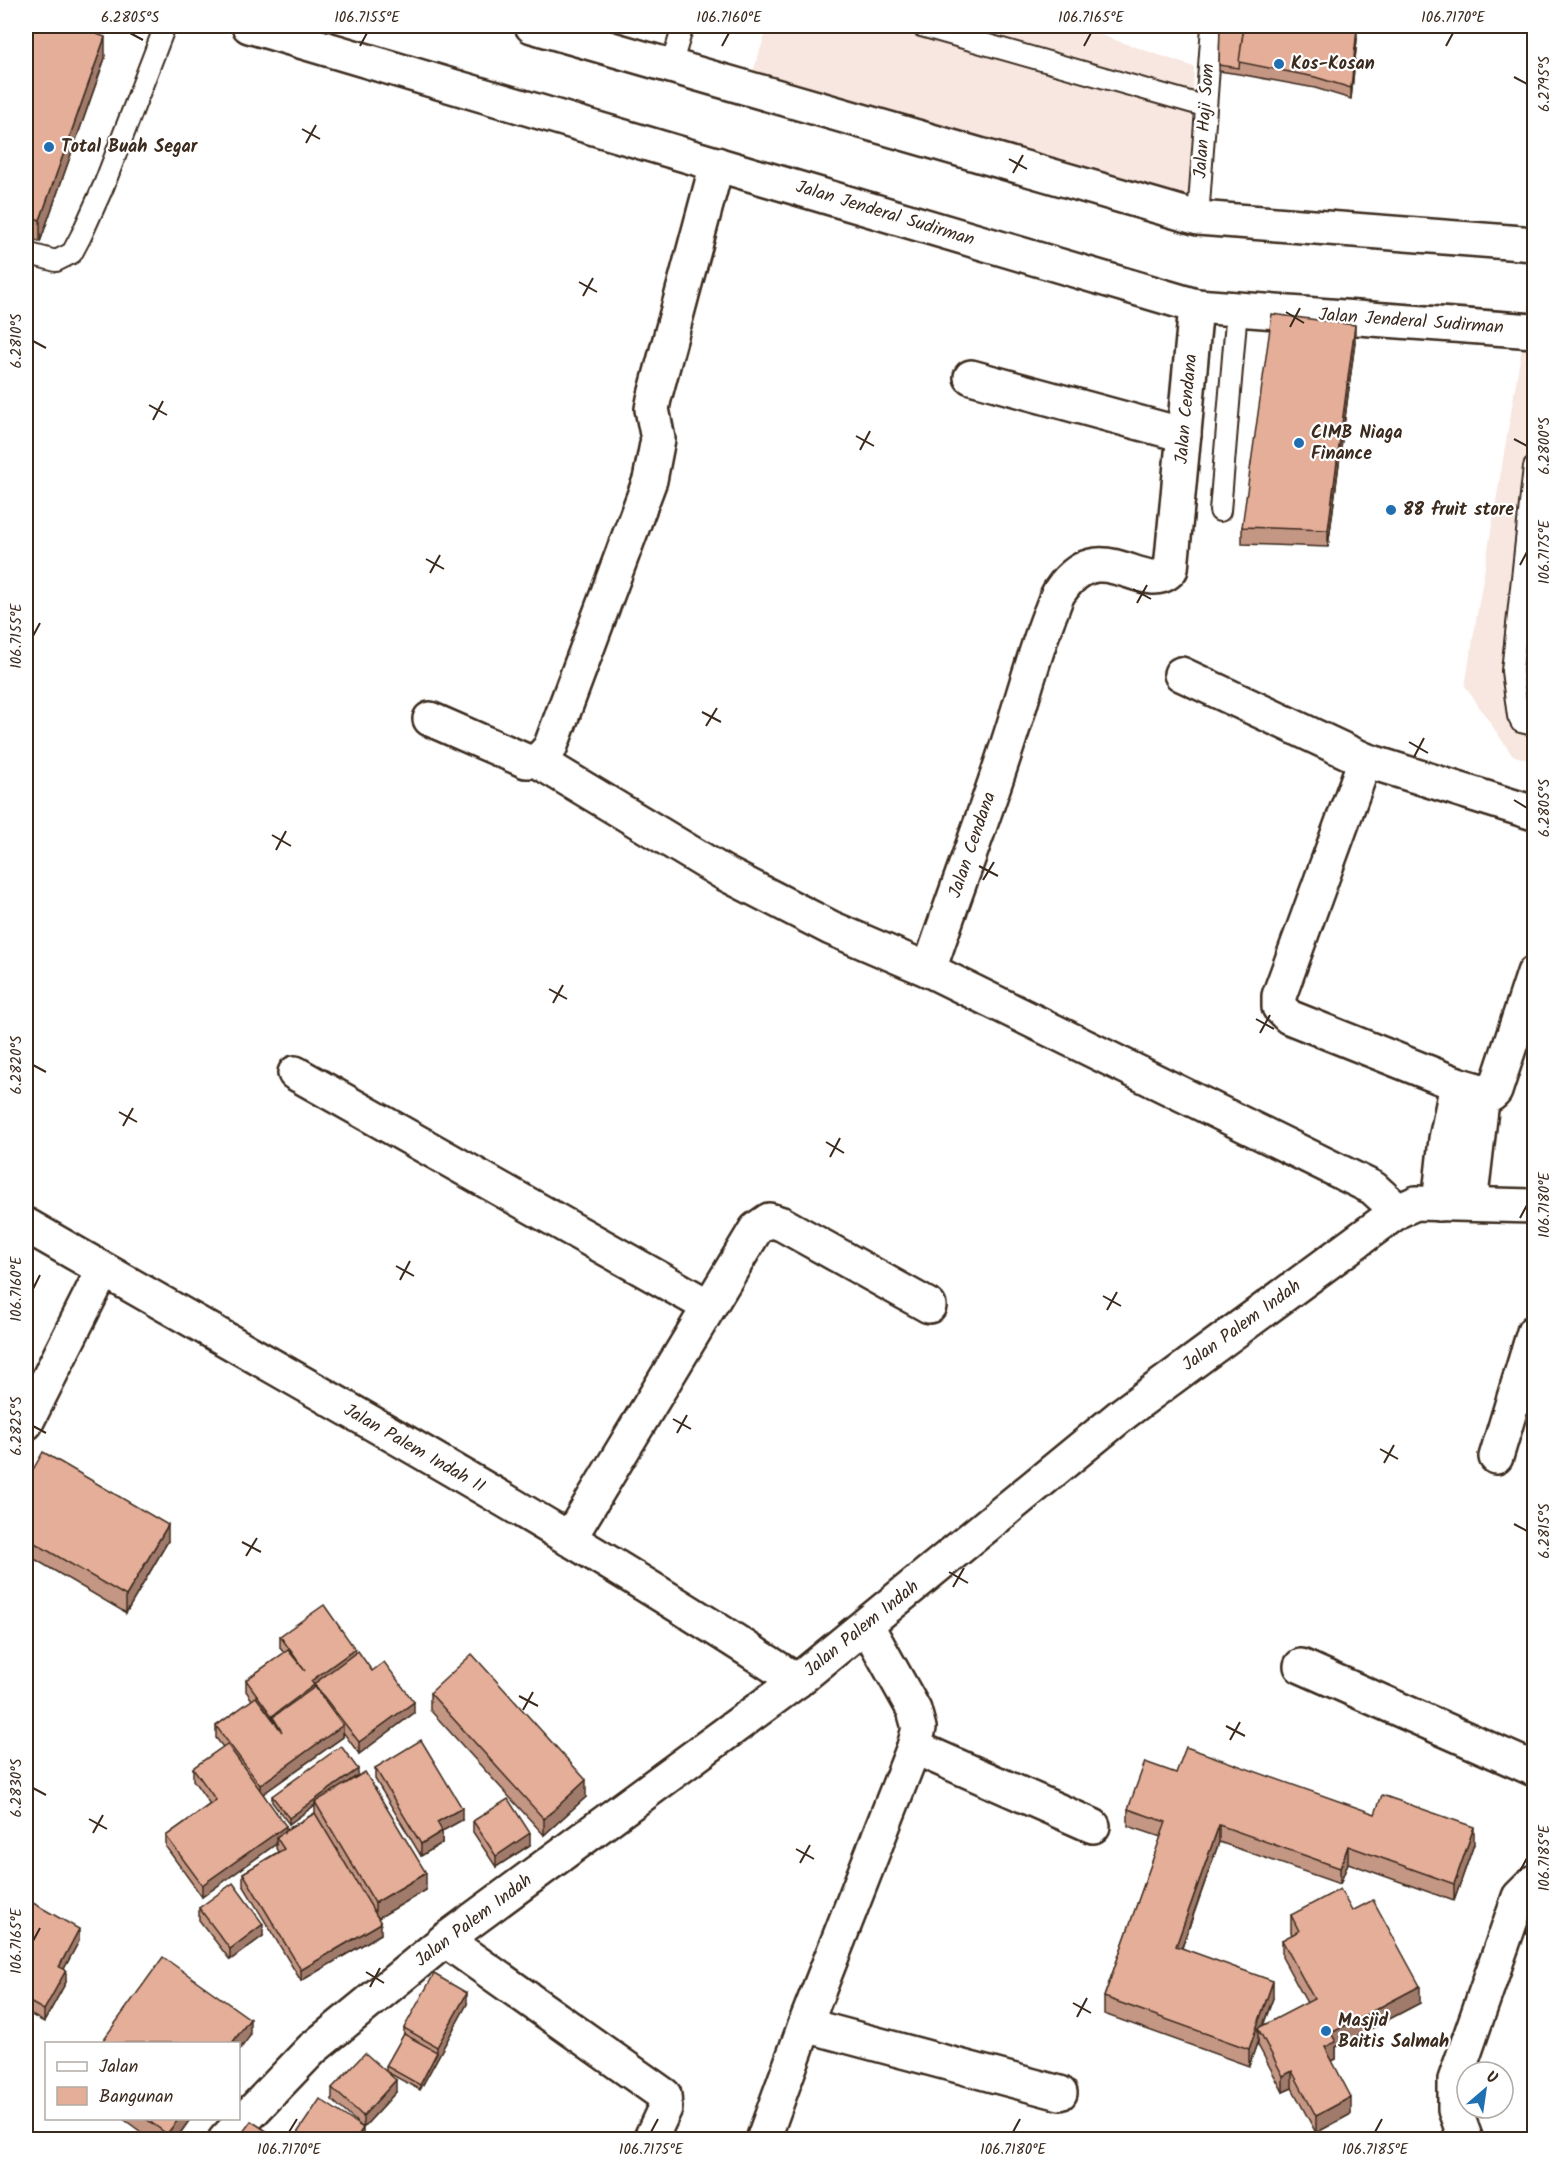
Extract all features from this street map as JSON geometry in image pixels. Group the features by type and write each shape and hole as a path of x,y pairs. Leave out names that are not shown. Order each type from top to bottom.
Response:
{"street":[{"name":"Jalan Jenderal Sudirman","path":"249,26 1196,306 1534,331"},
{"path":"532,26 1198,218 1534,244"},
{"path":"538,761 550,748 650,480 658,439 652,410 654,399 717,164"},
{"name":"Jalan Cendana","path":"929,970 1010,740 1044,630 1060,591 1080,571 1094,564 1108,563 1155,580 1166,576 1172,569 1196,306"},
{"path":"971,377 1185,435"},
{"path":"1181,674 1365,760 1534,813"},
{"path":"430,719 526,761 538,761 724,873 831,928 929,970 1373,1188 1398,1210"},
{"path":"1365,760 1279,996 1279,1007 1289,1017 1470,1088 1491,1094 1495,1091 1534,973"},
{"path":"295,1073 708,1306"},
{"path":"1455,1204 1470,1088"},
{"name":"Jalan Palem Indah","path":"225,2139 312,2049 445,1941 797,1681 867,1626 1124,1413 1398,1210 1416,1203 1534,1206"},
{"path":"569,1539 756,1229 768,1220 782,1224 929,1306"},
{"name":"Jalan Palem Indah II","path":"26,1225 569,1539 697,1616 797,1681"},
{"path":"26,1423 103,1270"},
{"path":"1496,1457 1534,1332"},
{"path":"763,2139 914,1747 919,1728 914,1710 867,1626"},
{"path":"1301,1666 1534,1769"},
{"path":"914,1747 1093,1826"},
{"path":"1466,2139 1455,2110 1455,2080 1519,1897 1534,1882"},
{"path":"445,1941 663,2095 665,2108 650,2139"},
{"path":"805,2025 1060,2092"}],"lane":[{"path":"26,253 56,261 72,253 104,185 165,26"},
{"path":"671,66 682,26"},
{"path":"921,26 1204,106"},
{"name":"Jalan Haji Som","path":"1198,218 1204,106 1212,26"},
{"path":"1220,511 1237,309"},
{"path":"1534,467 1528,565 1512,671 1518,716 1521,722 1534,726"}],"shaded area":[{"path":"768,26 1074,26 1194,67 1190,206 752,75"},
{"path":"1534,275 1534,762 1512,755 1465,686"}],"building":[{"name":"Total Buah Segar","path":"26,26 74,26 105,37 40,220 26,215"},
{"path":"1220,26 1244,26 1239,68 1219,65"},
{"path":"1244,26 1357,28 1351,88 1315,77 1239,62"},
{"name":"CIMB Niaga Finance","path":"1272,314 1355,325 1328,530 1242,527"},
{"path":"43,1452 168,1525 126,1596 26,1538 26,1482"},
{"path":"324,1605 355,1649 311,1681 314,1685 272,1716 246,1680 288,1650 305,1671 280,1636"},
{"path":"358,1651 372,1671 384,1662 414,1702 359,1742 314,1684"},
{"path":"472,1654 586,1780 544,1819 430,1693"},
{"path":"315,1687 343,1725 260,1785 216,1726 256,1697 282,1732 273,1717"},
{"path":"421,1740 462,1808 437,1822 442,1831 421,1844 375,1768"},
{"path":"227,1744 286,1826 202,1885 166,1836 216,1800 193,1768"},
{"path":"341,1746 358,1769 289,1818 272,1796"},
{"path":"1186,1747 1375,1814 1382,1795 1474,1827 1454,1884 1348,1846 1340,1868 1219,1825 1176,1946 1273,1981 1249,2049 1104,1997 1166,1822 1128,1809 1145,1762 1176,1773"},
{"path":"365,1772 426,1873 375,1903 315,1802"},
{"path":"508,1799 530,1833 496,1856 473,1821"},
{"path":"315,1813 381,1923 301,1970 243,1873 284,1849 276,1837"},
{"path":"233,1883 263,1924 230,1949 199,1908"},
{"name":"Masjid Baitis Salmah","path":"1340,1889 1352,1911 1373,1900 1420,1986 1331,2033 1336,2042 1325,2047 1351,2097 1316,2116 1292,2071 1283,2076 1258,2028 1314,1999 1282,1940 1299,1931 1291,1915"},
{"path":"26,1899 79,1929 59,1967 66,1970 44,2010 26,2000"},
{"path":"163,1957 250,2019 233,2042 102,2042"},
{"path":"434,1974 467,1993 437,2047 404,2028"},
{"path":"404,2034 437,2052 420,2085 386,2066"},
{"path":"365,2053 396,2080 363,2116 332,2088"},
{"path":"320,2099 363,2128 356,2139 293,2139"},
{"path":"148,2120 178,2120 167,2134"},
{"path":"251,2121 279,2139 238,2139"},
{"path":"77,2132 88,2139 72,2139"}],"place":[{"name":"Kos-Kosan","path":"1279,64"},
{"name":"Total Buah Segar","path":"49,147"},
{"name":"CIMB Niaga Finance","path":"1299,443"},
{"name":"88 fruit store","path":"1391,510"},
{"name":"Masjid Baitis Salmah","path":"1326,2031"}]}
